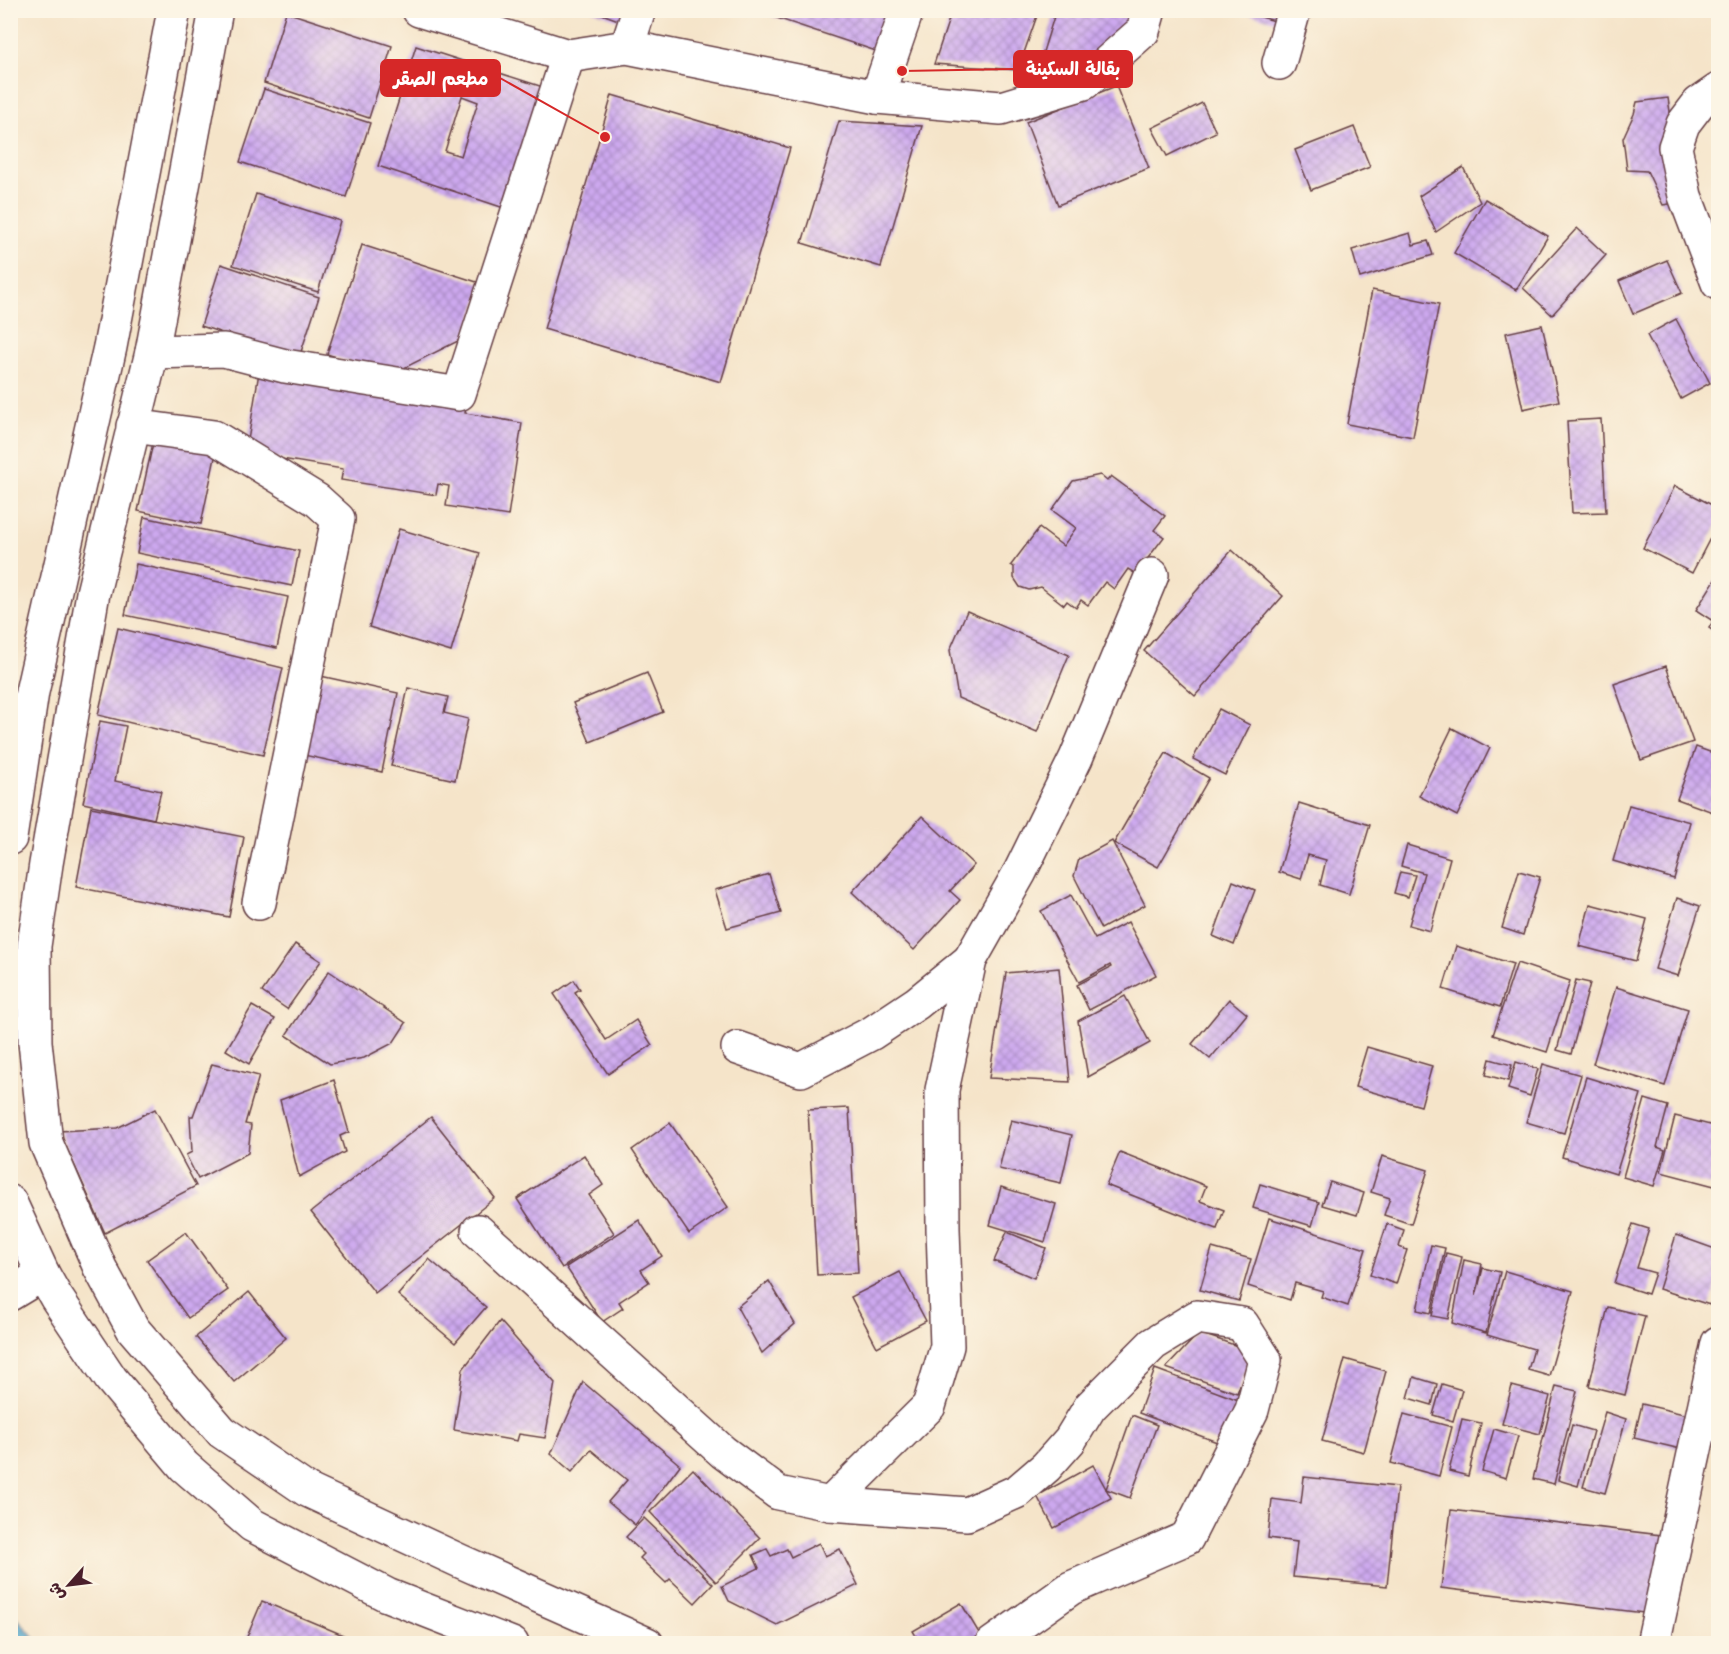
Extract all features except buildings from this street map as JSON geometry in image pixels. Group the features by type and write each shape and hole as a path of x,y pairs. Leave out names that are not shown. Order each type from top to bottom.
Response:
{"street":[{"path":"10,838 32,692 110,347 174,10"},
{"path":"216,10 152,352 93,593 46,864 34,946 35,1042 46,1143 100,1268 132,1329 222,1432 307,1490 647,1644"},
{"path":"419,10 568,56 627,47 877,97 1001,108 1084,83 1143,31 1149,10"},
{"path":"627,47 639,10"},
{"path":"877,97 906,10"},
{"path":"1279,63 1294,10"},
{"path":"152,352 224,350 285,366 459,394 568,56"},
{"path":"1719,90 1699,103 1683,124 1675,147 1685,196 1719,283"},
{"path":"133,426 214,437 317,500 338,519 259,903"},
{"path":"830,1504 929,1406 947,1346 942,1090 970,960 1020,872 1076,758 1152,575"},
{"path":"738,1048 801,1070 872,1033 917,1003 970,960"},
{"path":"10,1202 49,1286 111,1379 184,1466 252,1525 387,1595 512,1644"},
{"path":"478,1231 723,1452 778,1493 830,1504 967,1514 1018,1491 1046,1467 1070,1440 1090,1407 1153,1344 1197,1317 1242,1324 1265,1360 1252,1410 1186,1538 1071,1588 992,1644"},
{"path":"10,1294 49,1286 100,1268"},
{"path":"1653,1644 1719,1343"},
{"path":"184,1466 222,1432"}],"water":[{"path":"11,1611 39,1643 11,1643"}],"place":[{"name":"بقالة السكينة","path":"902,71"},
{"name":"مطعم الصقر","path":"605,137"}]}
